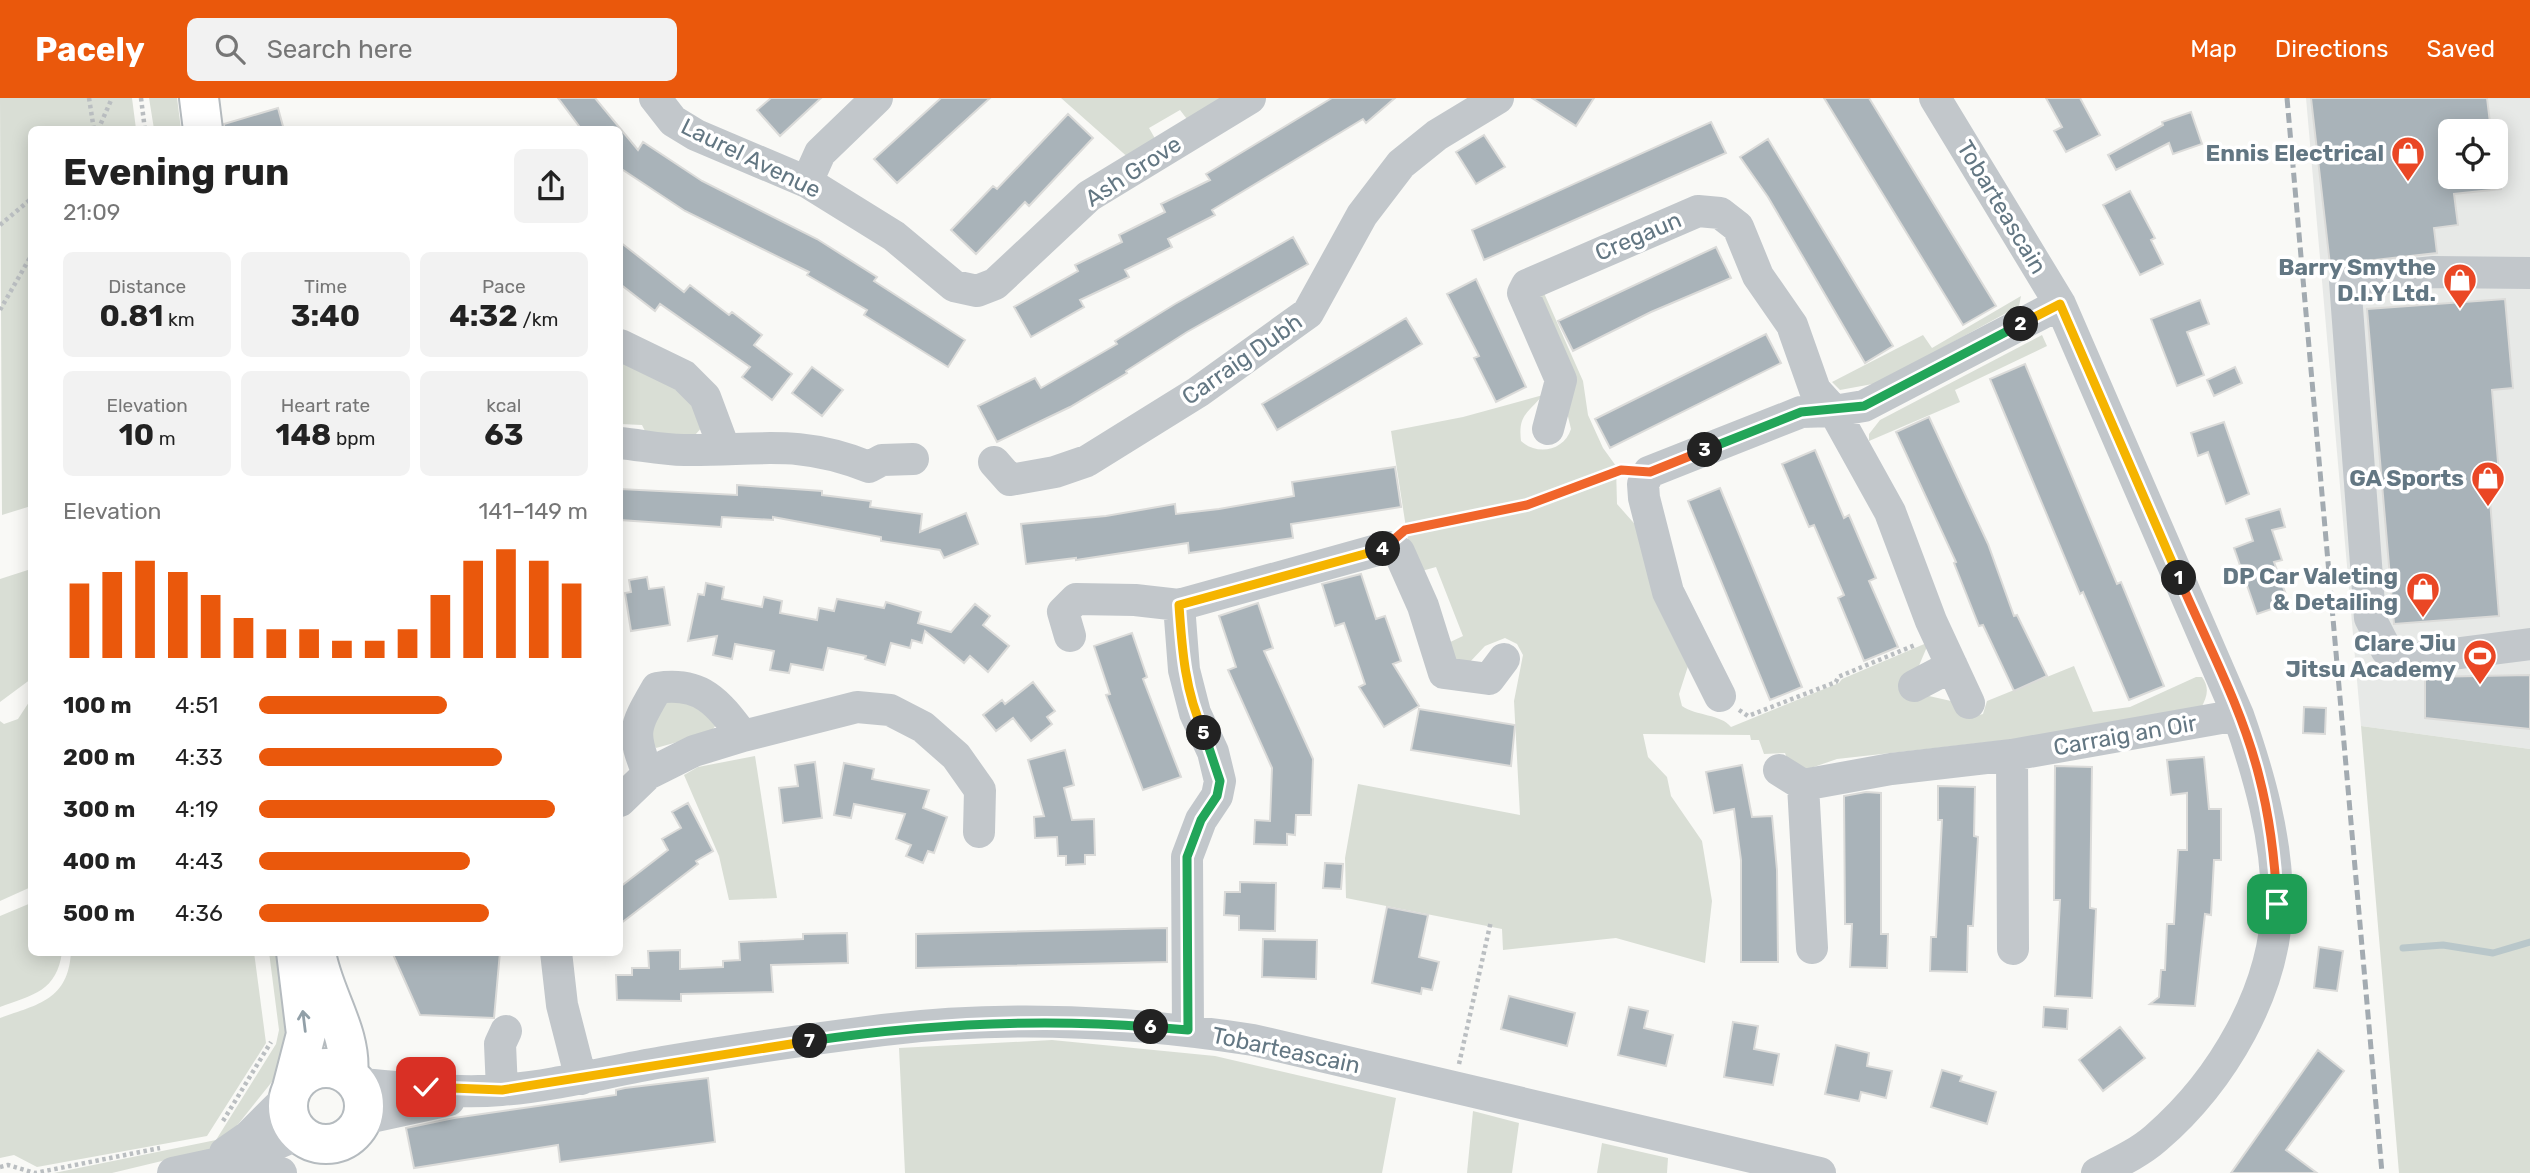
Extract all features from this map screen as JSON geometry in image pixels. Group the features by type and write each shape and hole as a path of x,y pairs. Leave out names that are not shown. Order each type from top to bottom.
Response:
{"main road":[{"path":"200,98 203,126"},
{"path":"296,956 306,1034 290,1093 290,1121 334,1130"},
{"path":"316,956 318,968 350,1057 334,1130"},
{"path":"290,1093 307,1073 321,1068 336,1069 334,1130"}],"street":[{"name":"Laurel Avenue","path":"655,98 673,121 696,135 807,182 894,236 954,286 978,291 995,284"},
{"path":"807,182 820,153 877,98"},
{"name":"Ash Grove","path":"995,284 1089,196 1250,98"},
{"name":"Carraig Dubh","path":"994,462 1010,480 1055,472 1087,461 1198,392 1286,329 1308,313 1362,215 1401,164 1437,135 1499,98"},
{"name":"Tobarteascain","path":"1935,98 2060,304 2238,715 2259,776 2272,844 2277,904 2271,953 2252,1007 2224,1060 2202,1091 2155,1140 2097,1173"},
{"name":"Cregaun","path":"1548,429 1562,380 1523,293 1527,285 1698,211 1720,213 1738,227 1758,276 1792,326 1815,390 1834,411 1891,512 1931,621 1969,703"},
{"path":"2530,273 2434,272 2345,281 2370,618 2387,651 2406,660 2530,644"},
{"path":"1720,696 1668,592 1644,498 1643,484 1650,472 1801,412 1834,411 1864,406 2060,304"},
{"path":"623,346 684,376 705,397 724,448"},
{"path":"623,443 683,450 804,447 836,453 869,467 882,460 913,459"},
{"path":"1070,636 1063,612 1076,599 1135,600 1179,605 1388,547 1399,552 1423,606 1444,673 1489,679 1504,659"},
{"path":"1179,605 1184,670 1195,713 1213,752 1220,781 1217,796 1201,820 1187,857 1188,1030"},
{"path":"1914,686 1952,666"},
{"path":"648,774 635,741 641,715 657,688 676,685 701,691 722,708 743,736"},
{"path":"623,798 648,774 694,751 857,707 890,710 923,727 956,756 980,790 979,832"},
{"name":"Carraig an Oir","path":"1812,948 1791,778 2012,755 2238,715"},
{"path":"2012,755 2012,949"},
{"path":"556,956 562,1005 581,1079"},
{"name":"Tobarteascain","path":"334,1130 498,1090 581,1079 661,1062 910,1028 987,1022 1087,1022 1188,1030 1253,1040 1819,1173"},
{"path":"498,1090 500,1044 506,1031"},
{"path":"206,1165 248,1137 290,1093"},
{"path":"206,1165 243,1158 334,1130"},
{"path":"169,1160 206,1165 248,1165 281,1173"}],"path":[{"path":"89,98 95,126"},
{"path":"98,126 111,98"},
{"path":"141,98 144,126"},
{"path":"0,225 28,201"},
{"path":"0,310 28,261"},
{"path":"1388,547 1405,530 1527,505 1621,470 1650,472"},
{"path":"1720,696 1748,716 1836,682 1838,677 1925,641 1931,621"},
{"path":"1453,1087 1491,921"},
{"path":"220,1126 275,1035"},
{"path":"0,1167 8,1165 34,1173 169,1160"}],"shaded area":[{"path":"0,98 132,98 136,126 28,126 28,507 2,515"},
{"path":"149,98 177,98 181,126 154,126"},
{"path":"1061,98 1229,98 1190,123 1180,110 1149,128 1157,142 1131,160"},
{"path":"2306,98 2530,98 2530,749 2361,726"},
{"path":"1544,293 1583,381 1588,415 1603,448 1616,466 1617,504 1640,530 1690,660 1679,694 1682,706 1721,720 1731,727 1839,683 1842,679 1929,642 1918,668 1920,694 1951,701 1968,718 1983,714 1987,701 2074,666 2093,712 2130,707 2196,677 2202,677 2207,689 2201,708 2097,730 1837,759 1805,770 1788,761 1785,753 1764,754 1759,740 1751,740 1750,735 1643,734 1648,757 1667,777 1671,796 1702,841 1712,901 1705,963 1616,938 1503,950 1502,929 1346,898 1345,858 1358,784 1520,815 1514,701 1523,655 1517,644 1505,638 1485,646 1469,663 1458,663 1446,644 1463,636 1436,567 1418,572 1409,547 1391,431 1463,417 1543,395 1522,420 1521,441 1527,446 1542,450 1562,442 1571,429 1539,296"},
{"path":"2021,296 2019,306 1878,383 1840,390 1832,382 1923,335 1932,348"},
{"path":"2042,335 2047,346 1955,390 1960,402 1869,441 1869,434 1880,420"},
{"path":"634,361 681,384 704,425 695,435 647,435 642,425 623,424 623,363"},
{"path":"28,570 28,681 0,702 0,579"},
{"path":"667,698 693,703 716,725 710,733 656,748 653,730"},
{"path":"28,704 28,888 0,901 0,721 4,724 18,719"},
{"path":"2361,726 2530,749 2530,1173 2399,1173"},
{"path":"755,756 777,898 729,900 719,856 684,775 698,767"},
{"path":"28,904 28,956 61,956 55,975 42,990 0,1007 0,916"},
{"path":"70,956 255,956 266,1043 207,1136 37,1167 14,1155 0,1158 0,1018 49,998 64,981"},
{"path":"270,956 287,956 287,1063 220,1147 112,1173 54,1173 216,1140 276,1044 279,1030"},
{"path":"1052,1040 1215,1056 1396,1098 1382,1173 905,1173 899,1048"},
{"path":"1473,1111 1519,1123 1512,1173 1467,1173"},
{"path":"1602,1143 1668,1158 1667,1173 1597,1173"}],"building":[{"path":"558,98 595,98 618,126 579,126"},
{"path":"771,98 821,98 780,136 757,110"},
{"path":"941,98 990,98 897,183 874,159"},
{"path":"1332,98 1395,98 1366,123 1363,119 1212,210 1215,215 1168,239 1172,247 1125,270 1129,277 1080,300 1084,307 1031,337 1014,307 1078,271 1075,265 1122,242 1119,235 1165,212 1161,204 1210,180 1206,174"},
{"path":"1532,98 1594,98 1576,126"},
{"path":"1824,98 1869,98 1996,306 1963,325"},
{"path":"2046,98 2080,98 2100,135 2066,152 2054,131 2062,127"},
{"name":"Ennis Electrical","path":"2311,98 2487,98 2490,119 2438,119 2438,189 2501,189 2454,194 2458,225 2434,228 2437,253 2330,265"},
{"path":"278,108 283,126 224,126"},
{"path":"2191,112 2202,144 2173,154 2169,143 2116,170 2108,155 2163,125 2162,122"},
{"path":"1068,114 1093,138 1029,206 1025,202 976,254 951,230 993,186 997,189"},
{"path":"1711,122 1726,153 1484,260 1472,230"},
{"path":"623,132 638,150 643,142 702,181 817,239 877,277 874,281 965,340 948,367 864,315 867,310 807,275 809,272 685,211 623,170"},
{"path":"1484,135 1505,167 1476,184 1456,152"},
{"path":"1768,139 1893,346 1865,363 1768,197 1740,157"},
{"path":"2130,191 2155,238 2151,240 2163,264 2140,275 2103,205"},
{"path":"1293,237 1308,264 1187,332 1126,371 1127,373 1070,407 997,442 978,406 1035,378 1041,388 1117,344 1115,341 1175,304"},
{"path":"623,244 684,292 690,285 729,315 732,312 762,335 754,345 792,374 772,400 742,377 750,367 660,304 655,311 623,286"},
{"path":"1716,247 1731,278 1651,312 1573,351 1558,321"},
{"path":"1476,279 1526,387 1496,402 1474,358 1479,356 1447,294"},
{"path":"2505,299 2513,388 2492,390 2500,486 2489,487 2499,616 2394,624 2367,309"},
{"path":"2200,300 2209,324 2187,332 2204,375 2177,386 2151,319"},
{"path":"1406,318 1422,344 1277,430 1262,404"},
{"path":"1766,334 1781,363 1610,448 1595,419"},
{"path":"2025,364 2117,584 2121,582 2164,686 2129,700 2083,592 2080,594 1990,379"},
{"path":"812,367 843,390 822,416 792,393"},
{"path":"2235,367 2242,383 2214,396 2207,380"},
{"path":"1929,417 1988,544 2014,616 2017,615 2047,676 2014,691 1983,625 1979,626 1954,563 1956,562 1896,432"},
{"path":"2224,422 2249,494 2226,504 2208,452 2198,456 2191,433"},
{"path":"1815,450 1844,518 1849,515 1876,578 1869,581 1898,647 1864,661 1838,598 1844,595 1814,525 1809,527 1782,464"},
{"path":"1395,467 1401,507 1291,524 1293,538 1189,553 1188,543 1076,560 1026,564 1021,524 1106,516 1175,504 1176,514 1219,509 1294,496 1292,482"},
{"path":"737,485 822,491 822,495 871,501 870,507 922,514 920,532 966,513 978,544 944,558 940,550 881,541 881,537 773,517 773,520 722,517 721,527 623,520 623,489 737,495"},
{"path":"1720,488 1802,687 1770,700 1688,501"},
{"path":"2280,509 2285,527 2272,530 2282,560 2274,562 2289,603 2257,614 2234,548 2253,541 2246,519"},
{"path":"1361,574 1376,619 1385,616 1401,661 1393,664 1419,706 1384,727 1359,687 1365,684 1344,623 1335,626 1322,584"},
{"path":"647,577 649,589 664,587 670,625 631,631 625,593 631,592 629,580"},
{"path":"706,583 724,587 722,599 762,607 764,597 782,601 780,613 817,620 819,608 834,611 837,599 884,608 886,602 921,612 918,623 951,632 975,604 990,616 983,625 1009,646 988,672 970,656 964,663 925,631 922,643 912,640 910,648 891,643 885,665 865,659 866,656 828,648 823,670 791,664 789,673 770,670 774,651 735,644 732,659 713,655 717,636 688,641 698,594 704,595"},
{"path":"1258,603 1273,648 1264,651 1313,759 1311,815 1296,815 1295,835 1287,834 1287,845 1254,844 1255,820 1270,821 1272,768 1228,670 1236,667 1219,616"},
{"path":"1132,633 1147,677 1143,679 1181,777 1143,790 1106,695 1110,694 1094,646"},
{"path":"2530,675 2530,729 2425,718 2425,677"},
{"path":"1033,682 1055,711 1047,717 1052,724 1031,741 1013,718 996,731 983,715 1002,700 1005,704"},
{"path":"2304,707 2326,708 2325,734 2303,733"},
{"path":"1419,709 1515,725 1511,766 1411,750"},
{"path":"1065,750 1074,785 1064,788 1072,820 1094,819 1095,855 1085,855 1085,864 1066,865 1066,856 1058,856 1057,837 1035,838 1034,817 1044,816 1028,760"},
{"path":"2204,757 2209,809 2221,809 2221,860 2214,860 2211,915 2205,914 2195,1006 2150,1004 2159,997 2161,970 2165,970 2167,924 2174,924 2178,850 2187,850 2187,793 2171,795 2167,760"},
{"path":"815,762 822,818 783,823 779,788 798,786 795,765"},
{"path":"844,763 874,769 872,779 929,790 923,808 947,817 934,853 928,851 923,863 906,856 911,845 896,839 905,814 854,804 851,818 834,815"},
{"path":"1742,765 1752,817 1772,816 1777,870 1778,962 1741,962 1741,860 1734,809 1714,813 1706,772"},
{"path":"2055,766 2092,767 2090,908 2096,909 2092,998 2055,996 2060,900 2054,900"},
{"path":"1938,786 1975,787 1974,836 1978,837 1973,926 1968,926 1967,972 1930,971 1931,937 1936,937 1942,820 1938,820"},
{"path":"1866,792 1881,793 1881,934 1888,934 1887,968 1850,967 1852,924 1845,924 1844,796"},
{"path":"688,803 713,851 696,861 698,864 623,922 623,885 668,850 662,839 681,828 672,812"},
{"path":"1325,863 1343,864 1341,889 1323,888"},
{"path":"1240,882 1276,883 1275,931 1239,930 1239,916 1224,915 1225,892 1240,892"},
{"path":"1387,907 1428,915 1419,957 1439,962 1432,990 1422,988 1421,994 1372,983"},
{"path":"1167,928 1167,962 916,968 916,934"},
{"path":"847,933 848,963 771,965 773,992 681,994 681,1001 617,1000 616,975 632,975 632,968 649,968 648,951 680,950 680,969 723,967 723,961 740,960 739,942 803,939 803,934"},
{"path":"1263,939 1317,940 1316,979 1262,977"},
{"path":"2319,947 2343,951 2337,991 2314,988"},
{"path":"394,956 500,956 494,1018 420,1015"},
{"path":"1509,996 1575,1013 1567,1046 1501,1029"},
{"path":"1629,1007 1648,1011 1644,1028 1673,1035 1666,1066 1618,1055"},
{"path":"2044,1007 2068,1009 2067,1029 2043,1027"},
{"path":"1733,1022 1758,1026 1754,1049 1779,1054 1773,1085 1724,1077"},
{"path":"2120,1027 2145,1058 2103,1091 2079,1060"},
{"path":"1836,1045 1869,1053 1867,1066 1892,1071 1886,1098 1861,1092 1859,1101 1825,1094"},
{"path":"2318,1050 2344,1071 2286,1150 2317,1173 2231,1173"},
{"path":"1942,1070 1962,1076 1960,1081 1996,1092 1987,1124 1931,1107"},
{"path":"708,1078 715,1142 560,1162 558,1145 414,1168 406,1128 454,1118 616,1095 616,1090 625,1088"}],"waterway":[{"path":"2403,948 2443,945 2493,953 2530,942"}],"railway":[{"path":"2287,98 2382,1173"}],"place":[{"name":"Ennis Electrical","path":"2408,183"},
{"name":"Barry Smythe D.I.Y Ltd.","path":"2460,310"},
{"name":"GA Sports","path":"2488,508"},
{"name":"DP Car Valeting & Detailing","path":"2423,619"},
{"name":"Clare Jiu Jitsu Academy","path":"2480,686"}],"route":[{"path":"426,1087 495,1091 581,1079 661,1062 884,1030 987,1022 1087,1022 1188,1030 1187,857 1201,820 1217,796 1220,781 1213,752 1195,713 1184,670 1179,605 1388,547 1405,530 1527,505 1621,470 1650,472 1801,412 1834,411 1864,406 2060,304 2238,715 2259,776 2270,832 2277,904"}]}
